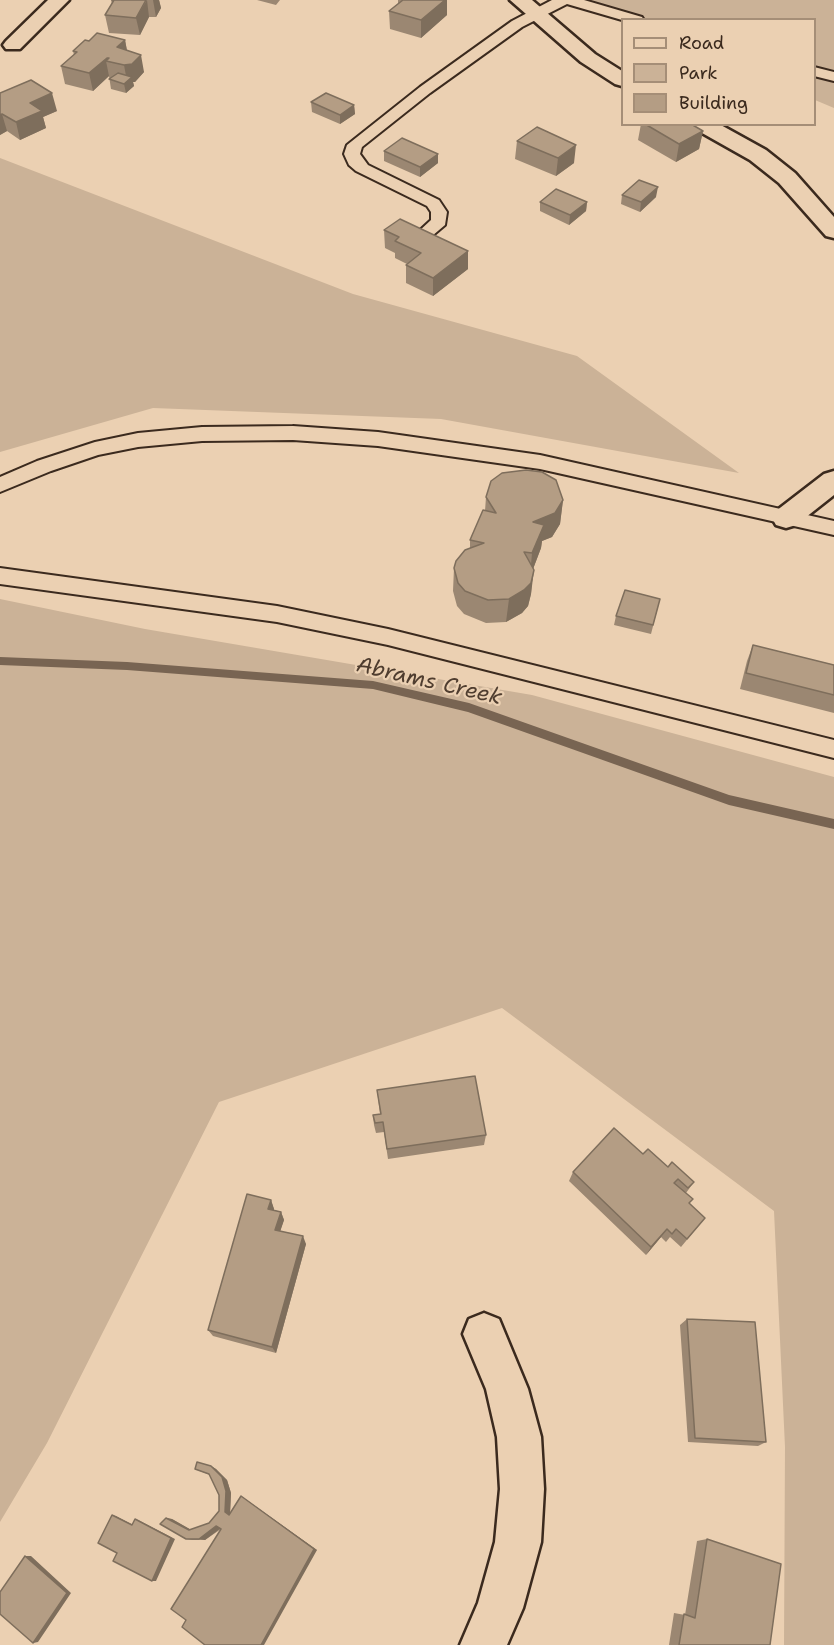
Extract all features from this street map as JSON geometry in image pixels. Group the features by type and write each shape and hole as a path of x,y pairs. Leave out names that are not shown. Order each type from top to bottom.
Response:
{"street":[{"path":"13,45 59,0"},
{"path":"527,7 588,58 621,79"},
{"path":"707,126 758,155 787,178 834,231"},
{"path":"786,518 834,481"},
{"path":"483,1645 500,1608 518,1542 522,1489 519,1437 507,1389 484,1334"}],"lane":[{"path":"426,232 439,221 439,212 433,203 363,168 355,162 352,154 355,145 527,7 563,0"},
{"path":"568,0 629,18"},
{"path":"816,72 834,77"},
{"path":"0,485 44,465 95,449 138,440 202,434 292,433 378,440 540,462 834,528"},
{"path":"0,576 277,614 366,633 834,749"}],"green space":[{"path":"590,0 834,0 834,108 816,100 816,18 632,18"},
{"path":"0,158 353,294 577,356 739,473 441,419 153,408 0,452"},
{"path":"0,599 145,629 532,695 834,777 834,1645 784,1645 785,1447 774,1211 502,1008 219,1102 47,1443 0,1522"}],"building":[{"path":"114,0 146,0 136,18 105,15"},
{"path":"403,0 445,0 421,20 389,11"},
{"path":"97,33 125,40 117,47 141,55 132,64 124,65 106,61 109,58 107,58 89,73 61,66 77,52 73,51 85,40 89,41"},
{"path":"118,73 132,77 124,84 109,79"},
{"path":"31,80 52,93 30,103 42,111 16,122 0,115 0,93"},
{"path":"326,93 354,105 340,115 311,102"},
{"path":"648,126 694,126 703,131 679,144"},
{"path":"537,127 576,145 558,158 517,141"},
{"path":"402,138 438,154 420,167 384,151"},
{"path":"639,180 658,187 641,202 622,195"},
{"path":"556,189 587,202 570,215 540,202"},
{"path":"400,219 468,251 433,278 406,265 421,253 395,241 399,237 384,230"},
{"path":"526,470 542,472 556,480 563,500 555,513 533,522 544,525 532,553 524,552 534,570 531,583 509,599 488,600 465,591 458,583 454,568 456,561 465,550 484,543 470,540 483,510 496,513 486,497 491,481 502,473"},
{"path":"625,590 660,599 653,625 616,616"},
{"path":"753,645 834,665 834,695 746,673"},
{"path":"475,1076 486,1135 387,1149 383,1122 375,1123 373,1115 381,1114 377,1090"},
{"path":"614,1128 643,1154 648,1149 668,1167 672,1162 694,1182 688,1188 678,1179 674,1183 693,1199 689,1203 705,1218 687,1239 676,1229 672,1234 667,1229 651,1247 573,1172"},
{"path":"247,1194 271,1200 268,1209 281,1212 275,1230 303,1236 272,1347 208,1330"},
{"path":"687,1319 755,1322 766,1442 695,1438"},
{"path":"197,1462 211,1466 222,1477 226,1491 225,1512 229,1515 241,1496 314,1549 261,1645 205,1645 182,1627 186,1620 171,1609 221,1529 216,1526 199,1539 186,1539 160,1524 166,1518 189,1530 209,1523 219,1511 219,1495 209,1474 195,1469"},
{"path":"112,1515 132,1525 135,1519 171,1538 152,1581 113,1561 117,1553 98,1543"},
{"path":"707,1539 781,1564 770,1645 679,1645 684,1614 695,1618"},
{"path":"25,1556 67,1593 33,1643 0,1614 0,1592"}],"waterway":[{"name":"Abrams Creek","path":"0,661 127,666 373,685 469,708 729,800 834,824"}]}
